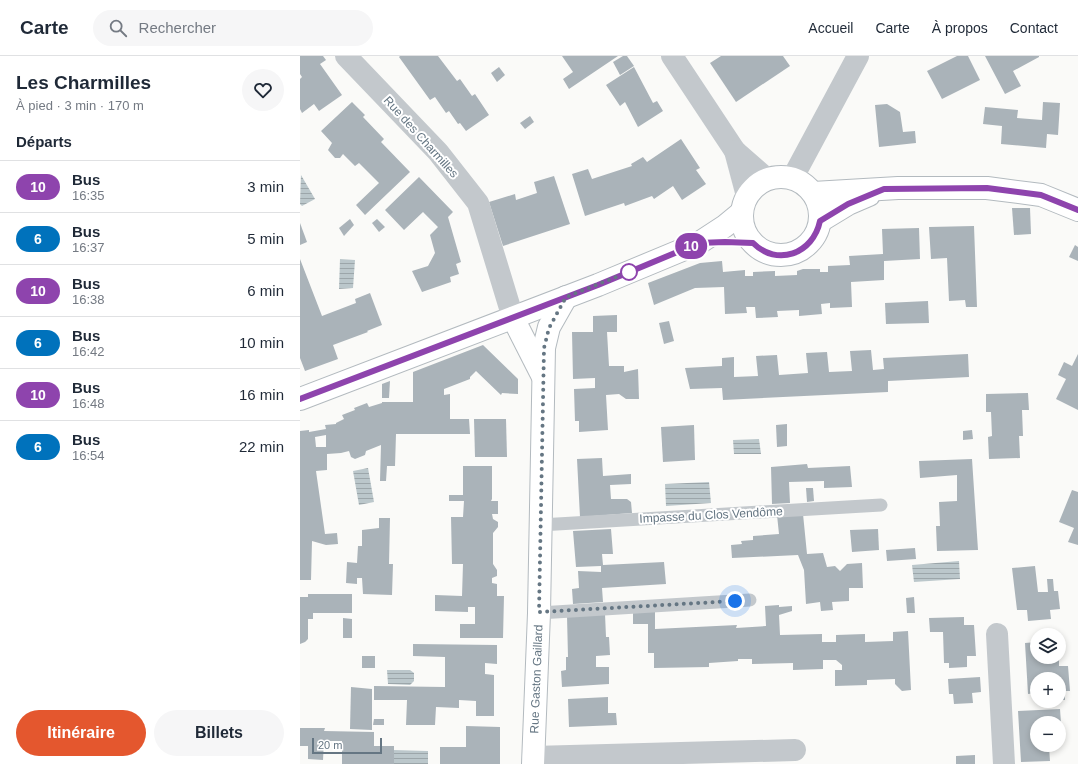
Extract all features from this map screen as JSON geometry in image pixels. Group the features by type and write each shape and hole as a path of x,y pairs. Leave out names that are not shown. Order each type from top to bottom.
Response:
{"street":[{"name":"Rue des Charmilles","path":"346,56 438,152 478,203 513,318"},
{"path":"672,56 735,151 767,179"},
{"path":"792,179 858,56"},
{"path":"300,399 627,274 699,243 724,226 744,204 754,187 767,179 776,177 792,179 806,186 813,193 818,204 820,221 813,240 804,248 793,254 781,256 769,254 758,249 750,240 741,218 744,204 735,151"},
{"path":"813,193 884,189 987,188 1041,195 1078,210"},
{"path":"820,221 848,204 884,189"},
{"path":"699,243 753,243"},
{"name":"Rue Gaston Gaillard","path":"533,761 539,612 544,348 549,328 566,297"},
{"name":"Rue Gaston Gaillard","path":"513,318 543,377"},
{"path":"997,634 1004,764"},
{"path":"533,761 795,750"}],"lane":[{"name":"Impasse du Clos Vendôme","path":"540,525 881,505"},
{"path":"539,612 750,600"}],"shaded area":[{"path":"301,175 315,199 302,206 300,204"},
{"path":"340,259 355,260 353,288 339,289"},
{"path":"759,439 761,454 734,454 733,440"},
{"path":"368,468 374,502 359,505 353,471"},
{"path":"709,482 711,503 666,506 665,484"},
{"path":"959,561 960,579 914,582 912,565"},
{"path":"387,670 410,670 414,673 414,681 410,685 388,684"},
{"path":"393,750 428,751 428,764 394,764"}],"building":[{"path":"300,56 323,56 326,60 320,64 342,95 319,111 314,104 302,113 300,109 300,79 302,77 300,74"},
{"path":"438,56 457,81 460,79 472,96 475,94 489,115 466,131 460,123 458,124 449,111 446,113 435,97 430,100 399,57"},
{"path":"562,56 618,56 569,89 563,79 573,72"},
{"path":"623,56 627,56 634,66 620,75 613,62"},
{"path":"721,56 783,56 790,66 736,102 710,63"},
{"path":"957,56 968,56 980,80 942,99 927,71"},
{"path":"985,56 1039,57 1013,71 1021,86 1005,94"},
{"path":"499,67 505,75 497,82 491,73"},
{"path":"634,67 653,103 657,101 663,111 638,127 625,102 620,106 606,85"},
{"path":"352,102 365,115 363,117 384,139 381,142 410,172 365,215 356,205 379,183 359,163 355,166 343,154 340,158 335,158 328,150 332,143 321,131"},
{"path":"1043,102 1060,103 1058,135 1047,134 1046,148 1001,144 1002,126 983,124 985,107 1018,110 1017,118 1042,120"},
{"path":"887,104 900,112 903,132 915,131 916,143 879,147 875,105"},
{"path":"530,116 534,122 525,129 520,123"},
{"path":"681,139 700,168 696,170 706,184 682,200 673,186 654,199 652,196 625,206 624,203 585,216 572,174 588,169 592,179 632,166 631,164 643,157 647,162"},
{"path":"554,176 570,224 503,246 489,202 515,194 516,200 537,193 534,182"},
{"path":"419,177 453,212 448,217 461,262 456,264 459,274 450,277 451,282 422,292 412,271 428,266 435,253 430,235 438,227 423,212 404,230 385,210"},
{"path":"1012,208 1030,208 1031,234 1014,235"},
{"path":"350,219 354,225 344,236 339,228"},
{"path":"377,219 385,227 379,232 372,223"},
{"path":"300,223 307,242 300,245"},
{"path":"974,226 977,307 966,307 965,300 949,301 947,258 931,259 929,227"},
{"path":"919,228 920,259 884,261 884,280 851,282 852,307 830,308 830,303 821,304 822,314 799,316 799,310 777,311 778,317 756,318 755,307 746,307 747,313 725,314 724,287 695,288 654,305 648,283 700,263 722,261 723,272 745,270 745,276 753,276 753,272 775,271 775,276 797,275 797,271 803,269 820,269 820,272 828,272 828,266 850,265 849,256 883,254 882,229"},
{"path":"1075,245 1078,247 1078,261 1069,257"},
{"path":"300,259 322,316 356,303 355,299 370,293 382,325 333,345 338,359 305,371 300,358"},
{"path":"928,301 929,323 886,324 885,303"},
{"path":"617,315 617,332 607,332 609,366 624,366 624,372 638,369 639,399 626,399 619,394 606,395 608,430 579,432 579,421 575,421 574,389 595,388 595,378 573,379 572,332 593,332 593,316"},
{"path":"669,321 674,341 664,344 659,323"},
{"path":"483,345 518,379 518,394 502,393 501,395 476,371 470,379 444,389 444,395 450,394 450,419 469,419 470,434 396,434 395,466 387,466 386,481 380,481 381,445 366,451 365,455 355,459 351,457 349,451 327,454 327,470 316,471 325,534 337,533 338,544 326,545 312,541 311,580 300,580 300,431 309,430 309,432 326,429 325,425 336,424 344,419 342,415 367,403 369,407 382,402 413,402 413,372","holes":["326,435 326,447 316,447 315,437"]},
{"path":"871,350 873,370 884,369 883,358 968,354 969,377 888,381 888,392 723,400 722,388 690,389 685,368 722,366 722,358 734,357 734,377 758,376 756,356 777,355 779,375 808,373 806,353 827,352 829,372 852,371 850,351"},
{"path":"1078,354 1078,410 1056,399 1066,379 1058,375 1064,362 1072,366"},
{"path":"390,381 389,398 382,398 382,384"},
{"path":"1028,393 1029,410 1022,410 1023,436 1019,436 1020,458 989,459 988,437 992,436 991,412 986,412 986,394"},
{"path":"474,419 506,419 507,457 475,457"},
{"path":"787,424 787,446 777,447 776,425"},
{"path":"694,425 695,460 663,462 661,427"},
{"path":"972,430 973,439 963,440 963,431"},
{"path":"602,458 603,476 631,474 631,484 610,485 611,499 627,499 631,502 632,513 580,517 577,459"},
{"path":"972,459 978,550 937,551 936,526 940,526 939,502 957,501 957,475 920,478 919,461"},
{"path":"807,464 808,468 850,466 852,487 824,488 824,481 789,482 790,503 772,504 771,467"},
{"path":"463,466 492,466 491,501 498,501 498,514 492,514 493,519 498,522 498,527 493,533 493,564 497,570 497,576 492,578 492,583 497,584 497,596 504,596 503,638 460,638 460,624 475,624 475,607 468,607 468,612 435,611 435,595 462,596 463,564 452,564 451,517 463,517 464,501 449,501 449,495 463,495"},
{"path":"806,488 813,488 814,501 807,502"},
{"path":"1072,490 1078,492 1078,545 1068,542 1074,528 1059,522"},
{"path":"803,514 807,554 823,553 827,567 835,566 840,571 847,564 862,563 863,588 849,588 849,601 832,602 833,610 821,611 820,602 806,604 804,570 798,555 732,558 731,545 742,544 741,541 753,540 753,536 779,534 777,515"},
{"path":"379,518 390,518 389,564 393,564 392,595 363,594 362,578 357,578 357,584 346,583 347,562 357,563 358,546 362,546 362,530 379,528"},
{"path":"611,529 613,554 602,554 603,565 664,562 666,584 602,588 603,602 573,604 572,589 579,588 578,571 601,572 601,566 576,567 573,531"},
{"path":"878,529 879,550 852,552 850,530"},
{"path":"915,548 916,559 887,561 886,550"},
{"path":"1035,566 1038,592 1048,592 1047,579 1053,579 1054,591 1058,591 1060,609 1050,610 1051,619 1028,621 1027,610 1017,610 1012,568"},
{"path":"308,594 352,594 352,613 313,613 313,619 308,619 308,639 300,644 300,597 308,597"},
{"path":"914,597 915,613 907,613 906,598"},
{"path":"779,605 779,607 792,606 792,611 779,615 780,635 822,634 822,642 836,642 836,635 865,634 865,642 893,641 893,632 908,631 911,690 902,691 895,684 895,679 867,680 867,685 835,686 835,670 842,670 842,665 836,660 823,660 823,669 793,670 793,663 752,664 752,659 738,659 738,661 709,663 709,667 654,668 654,653 648,653 648,624 633,624 633,612 655,611 655,629 737,625 736,628 766,626 765,606"},
{"path":"605,614 606,637 609,637 610,655 596,656 596,667 609,667 609,684 562,687 561,671 566,670 566,657 568,657 567,616"},
{"path":"964,617 964,625 974,625 976,656 967,656 967,667 949,668 949,663 944,663 943,632 930,632 929,618"},
{"path":"343,618 352,619 352,638 343,638"},
{"path":"1025,643 1030,643 1030,664 1059,664 1059,666 1068,666 1070,691 1066,691 1066,672 1030,672 1030,694 1028,694"},
{"path":"413,644 497,645 497,664 485,663 485,674 494,675 494,716 476,716 476,701 459,700 459,708 436,707 435,725 406,725 407,700 374,700 374,686 445,687 445,657 413,656"},
{"path":"362,656 375,656 375,668 362,668"},
{"path":"980,677 981,692 972,693 973,703 954,704 953,694 949,694 948,679"},
{"path":"351,687 372,689 372,730 350,729"},
{"path":"608,697 608,713 616,713 617,725 569,727 568,699"},
{"path":"1060,709 1060,716 1030,716 1030,752 1049,752 1050,761 1021,762 1018,711"},
{"path":"374,719 384,719 384,725 373,725"},
{"path":"466,726 500,727 500,764 440,764 440,747 466,747"},
{"path":"300,728 325,728 324,731 374,732 374,746 394,746 394,764 342,764 342,741 324,741 323,760 308,759 308,746 300,746"},
{"path":"975,755 975,764 956,764 956,756"}],"bus line":[{"name":"10","path":"300,399 627,274 699,243 753,243 758,249 769,254 781,256 793,254 804,248 813,240 820,221 848,204 884,189 987,188 1041,195 1078,210"}],"route":[{"path":"629,272 566,297 549,328 544,348 539,612 735,601"}]}
